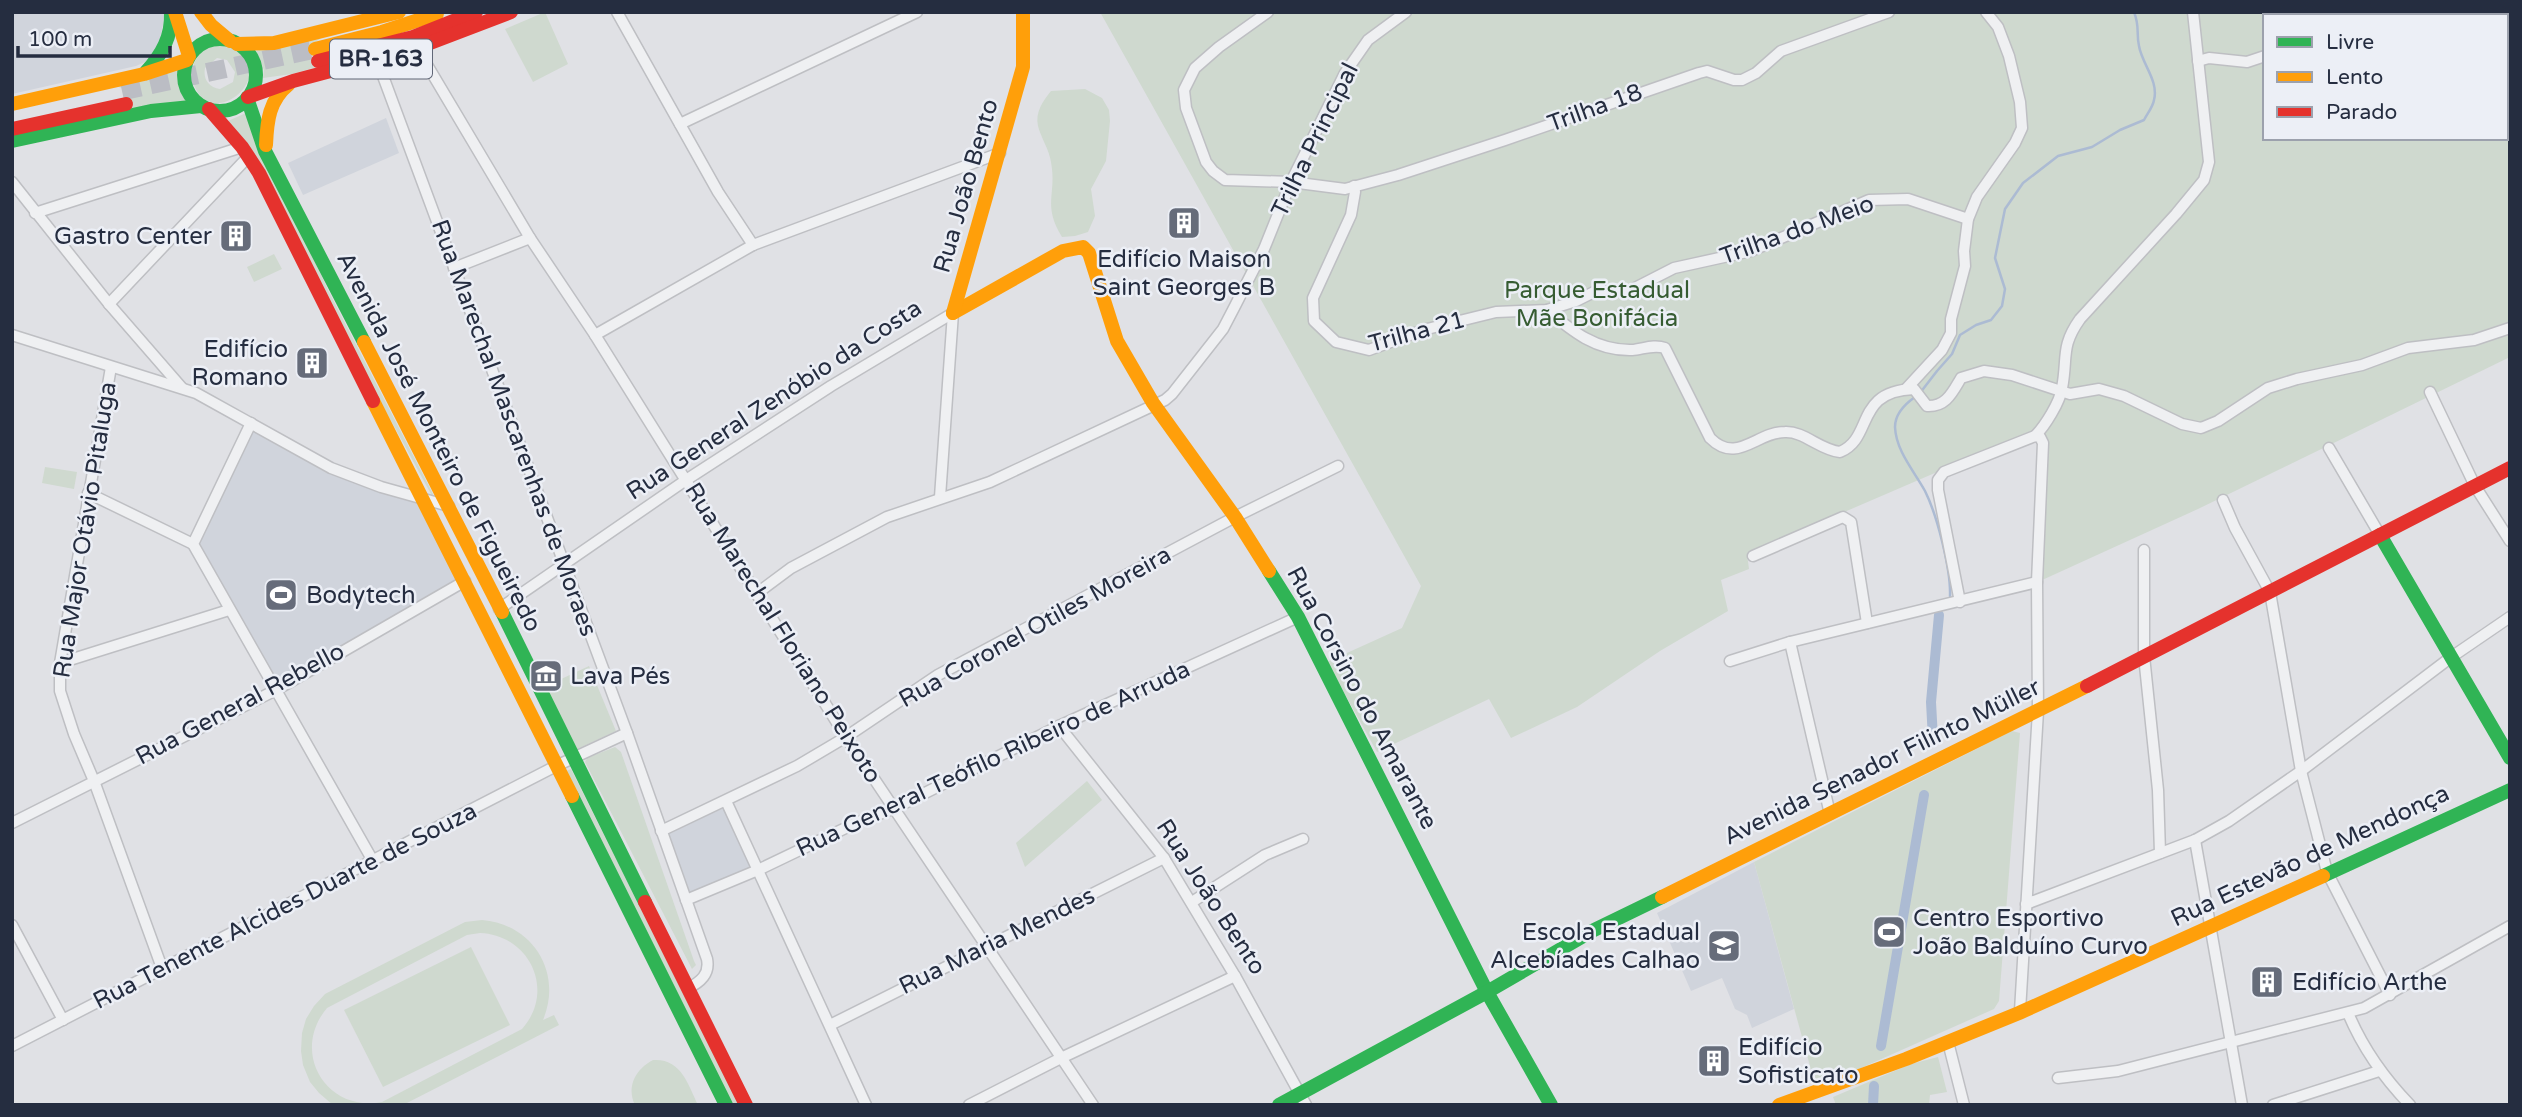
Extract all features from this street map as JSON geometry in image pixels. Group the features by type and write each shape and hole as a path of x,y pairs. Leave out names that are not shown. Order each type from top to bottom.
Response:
{"main road":[{"path":"173,12 188,58 184,68 189,93 245,152 466,580 726,1105"},
{"path":"144,74 166,46 172,28 173,12"},
{"path":"201,12 211,25 249,54 255,68 255,83 248,97"},
{"name":"BR-163","path":"12,104 144,74 188,58 196,48 208,41 274,43 399,12"},
{"name":"BR-163","path":"441,12 316,55 413,37 475,12"},
{"name":"BR-163","path":"12,141 151,111 205,107 226,110 248,97 293,80 417,48 511,12"},
{"name":"Rua João Bento","path":"953,313 1023,68 1023,12"},
{"path":"265,150 269,112 281,89 293,80"},
{"path":"12,116 124,97 12,128"},
{"name":"Avenida José Monteiro de Figueiredo","path":"248,97 265,150 449,506 746,1105"},
{"name":"Rua General Zenóbio da Costa","path":"953,313 1062,251 1083,247"},
{"name":"Rua Corsino do Amarante","path":"1083,247 1089,253 1117,341 1153,403 1234,517 1298,617 1371,757 1487,992 1552,1105"},
{"name":"Avenida Senador Filinto Müller","path":"1279,1105 1303,1099 1592,931 2038,711 2510,468"},
{"path":"2380,535 2510,758"},
{"name":"Rua Estevão de Mendonça","path":"1779,1105 1948,1042 2020,1011 2210,929 2327,872 2510,790"}],"street":[{"path":"617,12 718,192 753,245"},
{"path":"680,124 917,12"},
{"name":"Trilha 18","path":"1268,12 1195,68 1184,90 1186,108 1201,151 1213,171 1226,180 1291,182 1345,189 1398,175 1505,140 1699,73 1707,71 1742,80 1756,73 1781,51 1889,12"},
{"name":"Trilha Principal","path":"756,594 791,568 887,517 990,482 1153,403 1165,400 1176,390 1223,329 1264,249 1291,182 1356,55 1368,40 1406,12"},
{"path":"1547,310 1590,342 1630,350 1659,346 1665,348 1710,438 1720,448 1727,450 1788,431 1828,451 1845,450 1854,441 1872,405 1883,396 1910,389 1942,350 1951,333 1951,319 1965,266 1968,219 1977,197 2015,143 2022,128 2021,102 2009,56 1998,27 1986,12"},
{"path":"1960,602 1938,480 1944,472 2035,436 2047,424 2062,392 2065,349 2070,332 2176,214 2208,172 2193,12"},
{"name":"Rua Marechal Floriano Peixoto","path":"417,48 530,237 595,335 846,737 1093,1105"},
{"path":"2199,61 2209,58 2247,62 2263,57"},
{"name":"Rua Marechal Mascarenhas de Moraes","path":"377,60 627,733 708,965 701,981 688,988"},
{"path":"35,213 245,152"},
{"path":"109,304 245,152"},
{"path":"595,335 753,245 1000,153"},
{"path":"12,182 109,304 183,389"},
{"name":"Trilha 21","path":"1353,186 1355,192 1351,215 1312,298 1314,321 1336,342 1369,350 1423,330 1496,312 1547,310"},
{"name":"Trilha do Meio","path":"1547,310 1594,292 1631,290 1674,268 1751,251 1869,200 1908,199 1968,219"},
{"path":"454,268 530,237"},
{"name":"Rua General Zenóbio da Costa","path":"499,609 686,480 831,386 953,313"},
{"name":"Rua João Bento","path":"940,497 953,313"},
{"path":"1910,389 1927,406 1934,406 1948,400 1961,378 1984,372 2012,374 2070,394 2099,389 2112,392 2182,424 2202,428 2218,421 2268,388 2362,365 2408,348 2474,340 2510,328"},
{"path":"12,335 183,389 212,401 331,468 382,487 449,506"},
{"name":"Rua Major Otávio Pitaluga","path":"111,367 60,663 60,691 162,968"},
{"path":"2430,392 2475,486 2510,541"},
{"path":"193,544 251,423"},
{"path":"2020,1011 2038,711 2037,582 2043,443 2035,436"},
{"path":"2329,449 2380,535"},
{"name":"Rua Coronel Otiles Moreira","path":"661,831 797,766 846,737 938,675 1234,517 1338,466"},
{"path":"88,493 193,544 373,861"},
{"path":"2223,500 2270,592 2301,771 2327,872 2390,995"},
{"path":"1753,556 1843,517 1848,519 1851,522 1867,624"},
{"path":"2144,550 2144,656 2158,790 2160,853"},
{"name":"Rua General Rebello","path":"12,823 276,690 466,580"},
{"path":"1730,661 1790,642 2037,582"},
{"path":"60,663 229,610"},
{"name":"Rua General Teófilo Ribeiro de Arruda","path":"686,900 895,808 1059,726 1298,617"},
{"path":"2026,904 2195,840 2229,821 2510,617"},
{"path":"1790,642 1830,814"},
{"name":"Rua João Bento","path":"1059,726 1164,858 1236,976 1303,1099"},
{"name":"Rua Tenente Alcides Duarte de Souza","path":"12,1046 556,766 627,733"},
{"path":"726,801 866,1105"},
{"path":"1192,902 1265,855 1303,839"},
{"path":"2195,840 2242,1105"},
{"name":"Rua Maria Mendes","path":"830,1025 1164,858"},
{"path":"12,925 63,1020"},
{"path":"2058,1078 2118,1071 2348,1013 2390,995 2510,926"},
{"path":"969,1105 1061,1058 1236,976"},
{"path":"2348,1013 2357,1036 2379,1071 2410,1105"},
{"path":"1948,1042 1964,1105"},
{"path":"2273,1105 2379,1071"}],"shaded area":[{"path":"12,12 165,12 165,16 158,47 145,62 12,94"},
{"path":"386,118 399,153 303,195 288,163"},
{"path":"252,429 325,472 419,502 462,579 277,685 198,544"},
{"path":"726,807 754,867 687,896 665,834"},
{"name":"Escola Estadual Alcebíades Calhao","path":"1754,862 1794,1009 1752,1028 1747,1015 1735,1009 1722,978 1691,991 1657,913"}],"green space":[{"path":"545,12 568,64 533,82 505,29"},
{"name":"Parque Estadual Mãe Bonifácia","path":"1100,12 2510,12 2510,357 2198,509 2040,581 2046,425 1747,554 1749,569 1721,580 1728,611 1660,651 1577,707 1511,738 1489,699 1377,752 1327,662 1402,628 1421,586"},
{"path":"324,36 308,47 310,59 320,66 263,78 264,70 256,51"},
{"path":"223,45 243,55 250,68 247,82 238,94 225,102 211,102 199,94 191,73 195,61 202,53","holes":["217,58 227,60 235,72 233,82 220,89 212,86 206,79 205,68"]},
{"path":"184,68 185,85 194,101 113,118 130,99 125,89 112,85"},
{"path":"1085,89 1102,98 1109,110 1106,161 1091,189 1095,216 1088,232 1062,237 1051,207 1051,162 1038,126 1038,116 1051,91"},
{"path":"246,113 329,292 432,496 228,121"},
{"path":"274,254 282,269 254,282 247,267"},
{"path":"45,467 77,472 74,489 42,483"},
{"path":"589,666 616,731 575,750 544,687"},
{"name":"Centro Esportivo João Balduíno Curvo","path":"2012,731 2020,733 1999,1001 1994,1009 1816,1088 1754,862"},
{"path":"615,747 621,752 696,965 692,969 585,762 587,758"},
{"path":"571,769 739,1105 733,1105 566,771"},
{"path":"1087,781 1102,800 1025,867 1016,843"},
{"path":"482,920 500,924 529,941 546,969 549,985 543,1020 554,1015 559,1025 403,1105 333,1105 310,1082 303,1065 302,1033 314,1006 325,994 465,922","holes":["480,933 498,936 524,954 537,982 537,998 532,1014 522,1029 382,1102 362,1103 345,1098 330,1089 313,1060 312,1043 316,1025 327,1008 467,935"]},
{"path":"471,947 510,1025 383,1087 344,1010"},
{"path":"1938,1057 1947,1092 1930,1095 1929,1105 1836,1105 1833,1097 1911,1064"},
{"path":"653,1060 663,1060 677,1068 687,1081 698,1105 635,1105 632,1098 634,1079 642,1068"}],"waterway":[{"path":"1920,393 1952,354 1960,335 1991,320 2002,306 2005,289 1995,258 2005,209 2023,183 2058,156 2092,147 2120,130 2144,120 2151,108 2154,86 2141,53 2134,12"},
{"path":"1915,397 1904,406 1895,422 1896,436 1934,514 1946,557 1950,596"},
{"path":"1933,739 1931,702 1939,615"},
{"path":"1881,1046 1924,795"},
{"path":"1873,1105 1874,1086"}],"tunnel":[{"path":"122,91 315,49"}],"traffic: fast":[{"path":"146,72 165,45 171,12"},
{"path":"220,39 240,45 250,55 256,75 250,95 240,105 220,111 200,105 190,95 184,75 190,55 200,45 220,39"},
{"path":"247,98 265,151 364,342"},
{"path":"12,141 151,111 201,106"},
{"path":"2380,535 2510,758"},
{"path":"1269,571 1298,617 1487,992 1551,1105"},
{"path":"502,612 645,902"},
{"path":"2323,876 2510,790"},
{"path":"572,796 726,1105"},
{"path":"1279,1105 1487,992 1592,931 1662,897"}],"traffic: slow":[{"path":"175,12 189,56"},
{"path":"201,12 211,25 230,41"},
{"path":"237,44 274,43 399,12"},
{"path":"953,313 1023,67 1023,12"},
{"path":"315,49 382,32 437,14"},
{"path":"12,104 144,74 187,60"},
{"path":"266,145 268,119 273,104 289,84"},
{"path":"953,313 1063,251 1083,247 1089,253 1117,341 1153,403 1235,517 1269,571"},
{"path":"364,342 502,612"},
{"path":"373,401 572,796"},
{"path":"1662,897 2087,686"},
{"path":"1779,1105 1906,1059 2019,1013 2323,876"}],"traffic: jam":[{"path":"318,61 413,37 476,12"},
{"path":"248,97 293,81 417,48 511,12"},
{"path":"12,129 126,104"},
{"path":"209,109 242,147 259,173 373,401"},
{"path":"2087,686 2510,468"},
{"path":"645,902 746,1105"}],"place":[{"name":"Edifício Maison Saint Georges B","path":"1184,223"},
{"name":"Gastro Center","path":"236,236"},
{"name":"Edifício Romano","path":"312,363"},
{"name":"Bodytech","path":"281,595"},
{"name":"Lava Pés","path":"546,676"},
{"name":"Centro Esportivo João Balduíno Curvo","path":"1889,932"},
{"name":"Escola Estadual Alcebíades Calhao","path":"1724,946"},
{"name":"Edifício Arthe","path":"2267,982"},
{"name":"Edifício Sofisticato","path":"1714,1061"}]}
